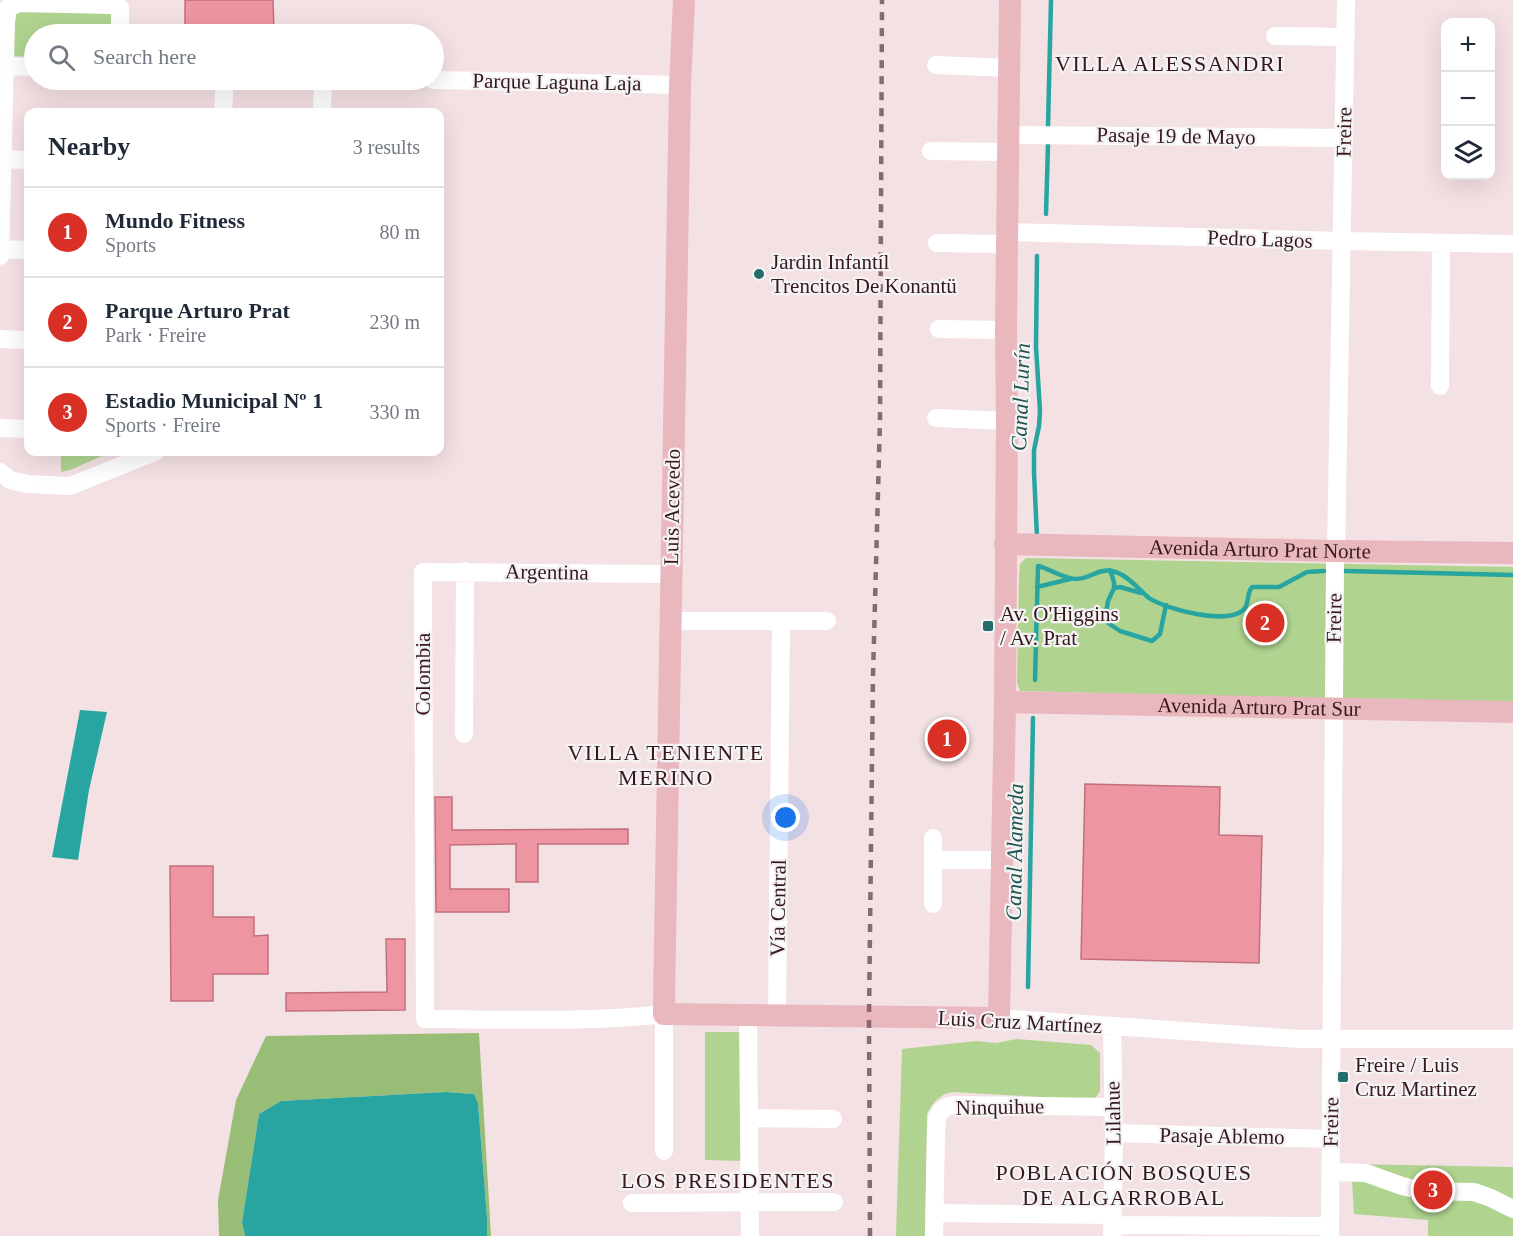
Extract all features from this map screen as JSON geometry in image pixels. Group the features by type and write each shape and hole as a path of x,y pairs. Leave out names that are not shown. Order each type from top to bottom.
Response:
{"main road":[{"name":"Luis Acevedo","path":"664,1014 666,765 680,85 684,0"},
{"path":"999,1018 1005,702 1007,143 1010,0"},
{"name":"Avenida Arturo Prat Norte","path":"1005,544 1513,553"},
{"name":"Avenida Arturo Prat Sur","path":"1005,702 1513,712"},
{"name":"Luis Cruz Martínez","path":"664,1014 999,1018"}],"street":[{"name":"Freire","path":"1330,1231 1333,708 1346,0"},
{"path":"0,256 2,66 8,8 19,3 111,5 120,8 120,24"},
{"path":"1275,36 1346,37"},
{"path":"936,65 1009,68"},
{"path":"2,66 24,67"},
{"name":"Parque Laguna Laja","path":"444,80 680,85"},
{"path":"224,108 225,90"},
{"path":"322,108 323,90"},
{"name":"Pasaje 19 de Mayo","path":"931,151 1007,143 1344,138"},
{"path":"2,159 24,160"},
{"name":"Pedro Lagos","path":"937,243 1007,238 1513,244"},
{"path":"1440,386 1441,243"},
{"path":"0,249 24,250"},
{"path":"939,329 1006,330"},
{"path":"0,339 24,340"},
{"path":"936,418 1007,421"},
{"path":"0,428 24,429"},
{"path":"0,472 10,480 27,484 70,486 145,456"},
{"name":"Colombia","path":"464,734 465,571"},
{"name":"Argentina","path":"423,572 671,574"},
{"name":"Colombia","path":"423,572 425,1019 573,1019 664,1014"},
{"path":"670,621 827,621"},
{"name":"Vía Central","path":"777,1016 781,621"},
{"path":"933,838 933,904"},
{"path":"933,860 1002,860"},
{"path":"664,1014 664,1151"},
{"path":"748,1016 750,1236"},
{"name":"Luis Cruz Martínez","path":"999,1018 1299,1039 1513,1039"},
{"name":"Lilahue","path":"1112,1026 1114,1133 1112,1225"},
{"name":"Ninquihue","path":"934,1236 937,1117 946,1107 955,1104 1113,1107"},
{"path":"749,1118 833,1119"},
{"name":"Pasaje Ablemo","path":"1114,1133 1330,1138"},
{"path":"1330,1172 1366,1173 1423,1191 1474,1192 1513,1209"},
{"path":"632,1203 834,1202"},
{"path":"934,1213 1112,1225 1330,1231"}],"green space":[{"path":"13,12 111,12 114,24 24,24 24,57 10,56"},
{"path":"61,456 102,456 70,470 61,472"},
{"path":"1026,558 1513,567 1513,703 1020,691 1017,683 1019,576 1020,564"},
{"path":"705,1032 738,1032 742,1036 742,1161 705,1160"},
{"path":"479,1033 491,1236 487,1236 478,1103 474,1094 446,1092 281,1101 259,1114 242,1222 245,1236 219,1236 218,1200 236,1100 266,1036"},
{"path":"1017,1039 1091,1045 1100,1053 1100,1091 1094,1100 952,1092 940,1097 927,1114 925,1236 896,1236 902,1049 976,1041 996,1043"},
{"path":"1351,1164 1513,1167 1513,1236 1428,1236 1428,1220 1354,1214"}],"water":[{"path":"80,710 107,712 89,790 78,860 52,857"},
{"path":"446,1092 474,1094 478,1103 487,1236 245,1236 242,1222 259,1114 281,1101"}],"building":[{"path":"185,0 273,0 274,24 185,24"},
{"path":"1085,784 1220,787 1219,835 1262,836 1259,963 1081,959"},
{"path":"435,797 452,797 452,830 628,829 628,844 538,844 538,882 516,882 516,844 450,845 450,889 509,889 509,912 436,912"},
{"path":"170,866 213,866 213,917 254,917 254,936 268,935 268,974 213,974 213,1001 171,1001"},
{"path":"386,939 405,939 405,1010 286,1011 286,993 387,992"}],"waterway":[{"name":"Canal Lurín","path":"1048,126 1051,0"},
{"name":"Canal Lurín","path":"1046,214 1048,144"},
{"name":"Canal Lurín","path":"1037,256 1036,347 1040,411 1034,450 1037,537"},
{"name":"Canal Lurín","path":"1035,680 1038,566 1077,579 1107,570 1112,571 1127,578 1149,598 1157,602 1183,611 1213,616 1226,616 1238,613 1245,608 1252,587 1279,587 1307,572 1324,571"},
{"path":"1110,570 1114,588 1106,613 1108,623 1120,631 1152,641 1160,634 1166,605"},
{"name":"Canal Lurín","path":"1345,571 1513,575"},
{"name":"Canal Alameda","path":"1037,587 1070,579"},
{"path":"1114,588 1120,587 1141,593"},
{"name":"Canal Alameda","path":"1028,987 1033,718"}],"railway":[{"path":"870,1236 869,1017 873,675 880,419 882,0"}],"place":[{"name":"Jardin Infantíl Trencitos De Konantü","path":"759,274"},
{"name":"Parque Arturo Prat","path":"1265,623"},
{"name":"Av. O'Higgins / Av. Prat","path":"988,626"},
{"name":"Mundo Fitness","path":"947,739"},
{"name":"Freire / Luis Cruz Martinez","path":"1343,1077"},
{"name":"Estadio Municipal Nº 1","path":"1433,1190"}],"district":[{"name":"VILLA ALESSANDRI","path":"1170,63"},
{"name":"VILLA TENIENTE MERINO","path":"666,764"},
{"name":"LOS PRESIDENTES","path":"728,1180"},
{"name":"POBLACIÓN BOSQUES DE ALGARROBAL","path":"1124,1184"}]}
